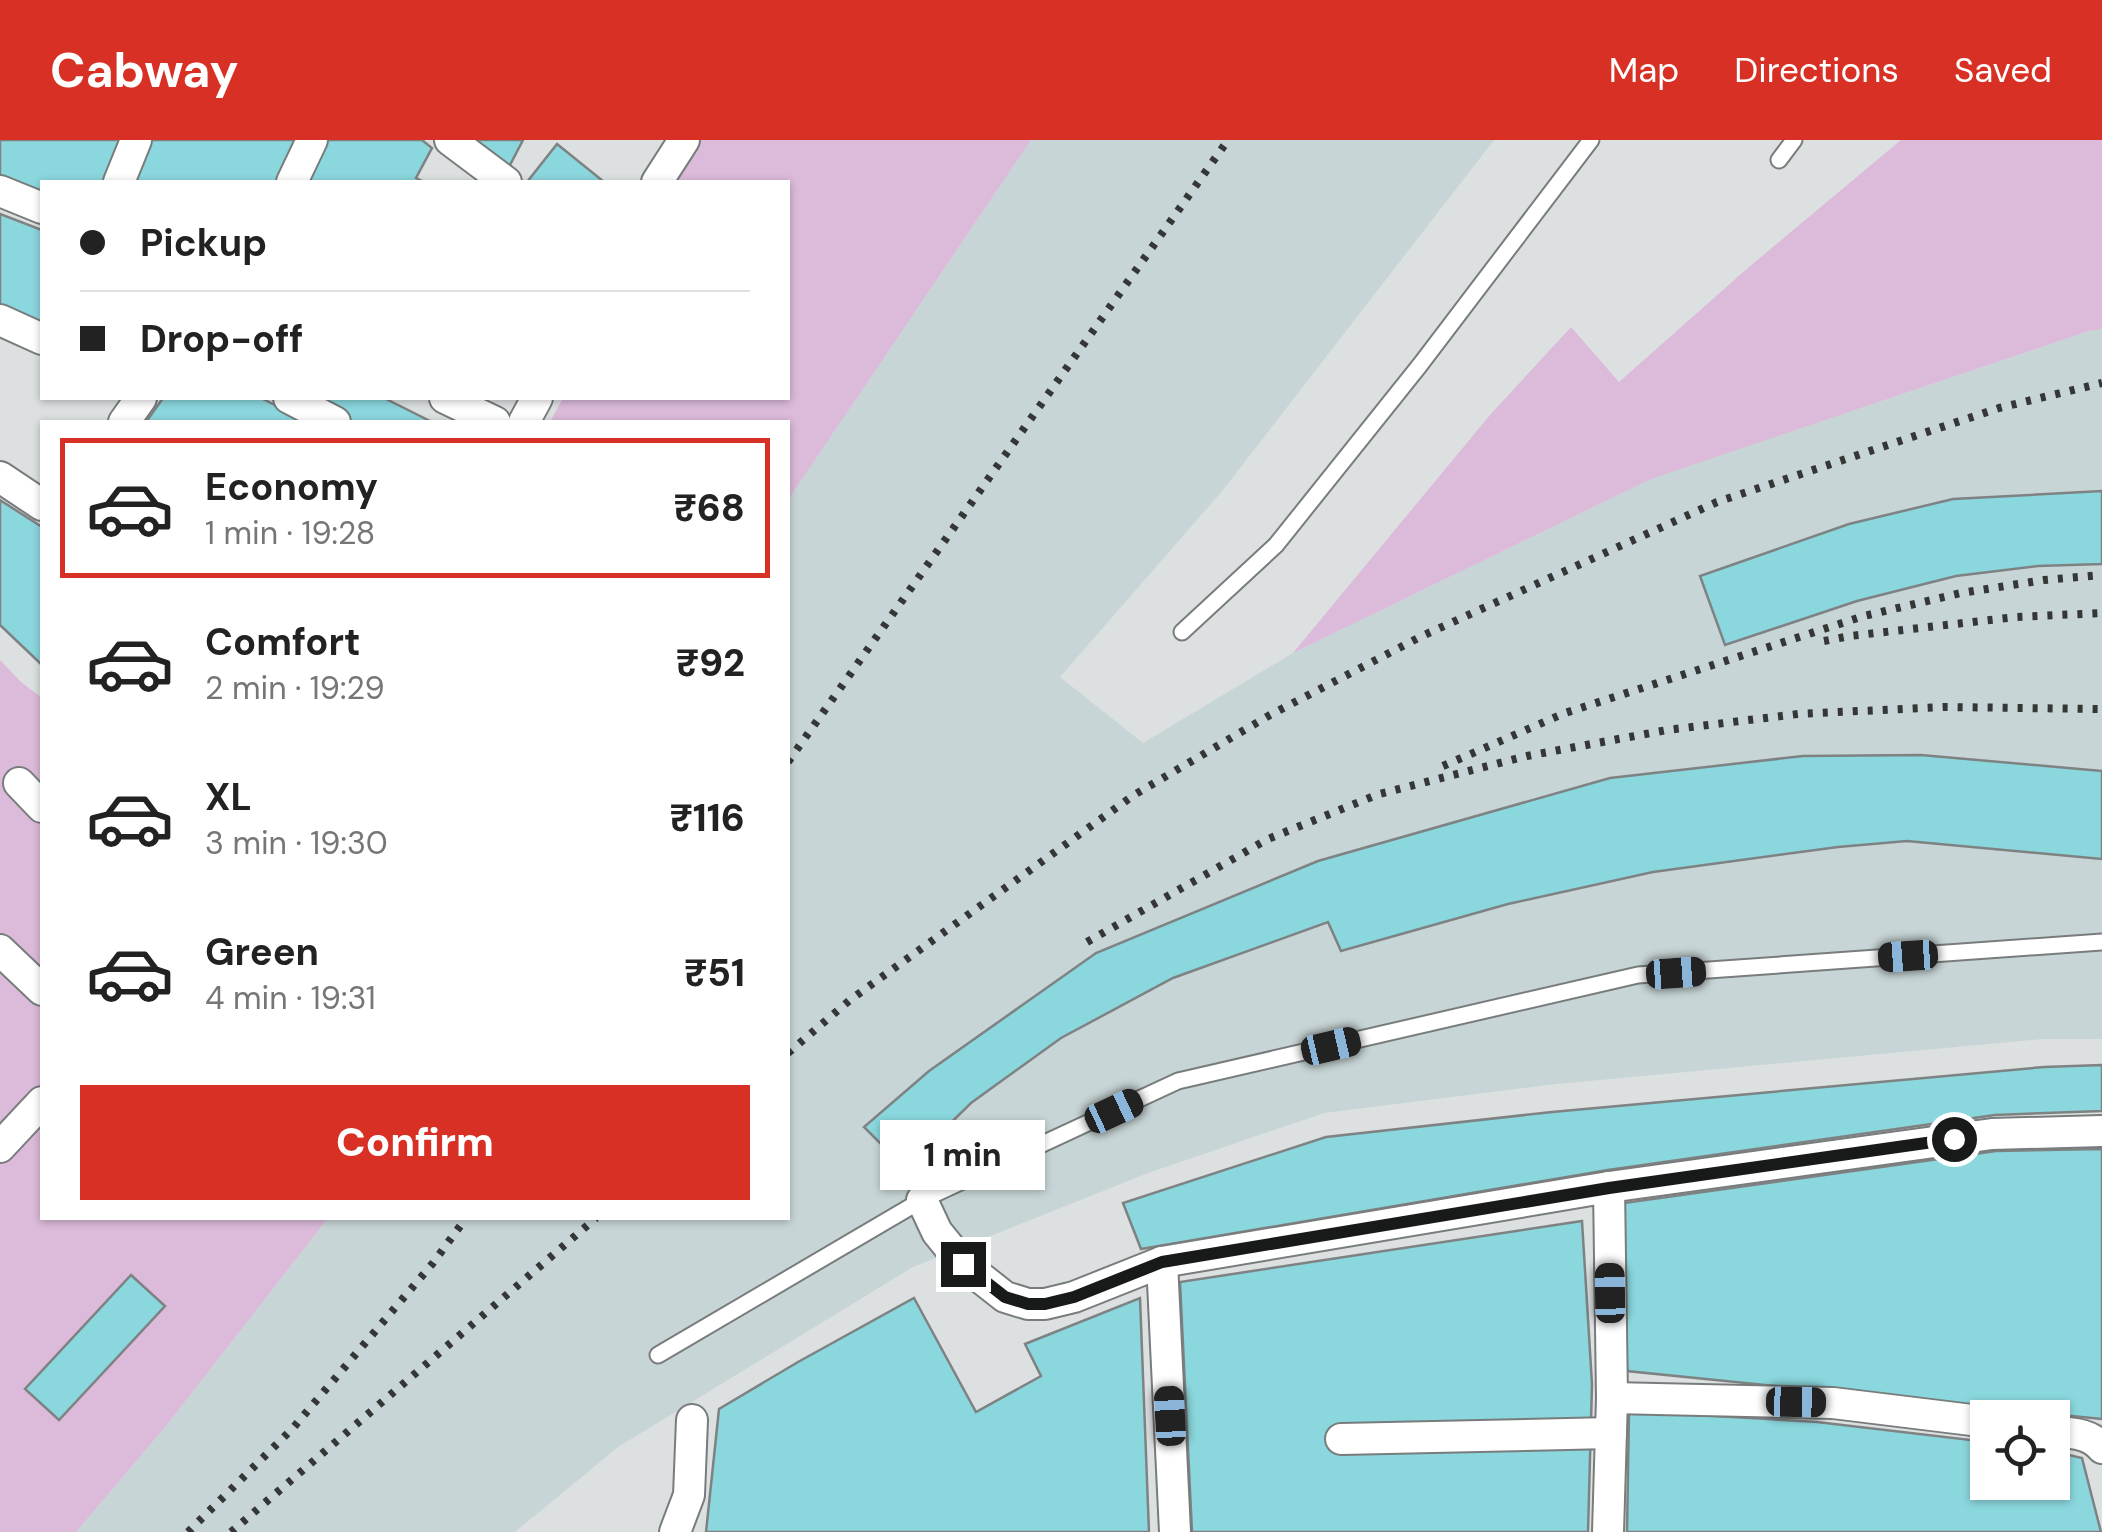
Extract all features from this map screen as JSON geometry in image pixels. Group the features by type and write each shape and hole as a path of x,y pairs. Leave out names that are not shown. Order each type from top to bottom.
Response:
{"street":[{"path":"120,180 136,140"},
{"path":"293,180 312,140"},
{"path":"450,140 503,180"},
{"path":"658,180 673,144"},
{"path":"0,190 40,207"},
{"path":"0,320 40,338"},
{"path":"293,400 332,420"},
{"path":"449,400 490,420"},
{"path":"0,477 40,504"},
{"path":"19,783 40,805"},
{"path":"0,950 40,988"},
{"path":"0,1147 40,1104"},
{"path":"922,1200 937,1232 963,1264 1005,1297 1045,1304 1074,1297 1162,1262 1609,1188 1992,1134 2102,1131"},
{"path":"1608,1532 1612,1398 1609,1188"},
{"path":"1162,1262 1175,1532"},
{"path":"1612,1398 1833,1403 1970,1420"},
{"path":"675,1532 688,1495 692,1420"},
{"path":"1341,1439 1611,1433"},
{"path":"2070,1433 2092,1438 2102,1448"}],"lane":[{"path":"1182,632 1276,545 1592,140"},
{"path":"1779,160 1794,140"},
{"path":"658,1355 922,1200 1178,1082 1638,976 2102,942"}],"shaded area":[{"path":"699,140 1031,140 790,497 790,420 551,420 562,400 790,400 790,180 676,180"},
{"path":"1031,140 1494,140 1223,490 1060,677 1143,743 1293,653 1651,479 2102,329 2102,1039 2042,1039 1557,1084 1324,1113 1148,1173 913,1267 618,1447 515,1532 76,1532 166,1426 326,1220 790,1220 790,497"},
{"path":"1901,140 2102,140 2102,329 1651,479 1293,653 1490,415 1571,327 1619,382"},
{"path":"0,660 40,696 40,1220 326,1220 166,1426 76,1532 0,1532"}],"building":[{"path":"0,140 120,140 106,180 40,180 40,197 0,181"},
{"path":"147,140 296,140 279,180 132,180"},
{"path":"322,140 422,140 432,148 416,178 420,180 304,180"},
{"path":"471,140 523,140 509,167"},
{"path":"557,144 602,180 529,180"},
{"path":"0,214 40,229 40,328 0,311"},
{"path":"162,400 265,400 304,420 147,420"},
{"path":"307,400 388,400 428,420 348,420"},
{"path":"2102,491 2102,564 2038,566 1956,576 1857,601 1725,645 1700,576 1849,524 1953,499"},
{"path":"0,500 40,526 40,663 0,625"},
{"path":"1921,755 2102,771 2102,859 1907,841 1653,872 1508,904 1341,951 1328,922 1173,978 1061,1038 971,1103 905,1168 864,1127 929,1071 1096,953 1318,861 1610,778 1803,756"},
{"path":"2102,1065 2102,1111 1995,1115 1608,1170 1141,1249 1123,1203 1326,1137 1552,1112"},
{"path":"2102,1149 2102,1419 2070,1416 2070,1400 1970,1400 1970,1406 1627,1371 1624,1203 1996,1151"},
{"path":"1582,1221 1592,1384 1588,1532 1192,1532 1180,1282"},
{"path":"131,1275 165,1306 59,1420 25,1389"},
{"path":"914,1298 976,1412 1041,1376 1025,1344 1140,1298 1149,1532 706,1532 719,1409"},
{"path":"1629,1411 1817,1422 1970,1440 1970,1500 2070,1500 2070,1455 2082,1458 2101,1532 1627,1532"}],"railway":[{"path":"790,759 1228,140"},
{"path":"790,1051 850,1000 1134,795 1270,715 1422,636 1717,502 1999,408 2102,383"},
{"path":"1443,766 1565,713 1864,616 1961,593 2102,575"},
{"path":"1824,641 2016,617 2102,613"},
{"path":"1087,942 1268,839 1379,794 1527,756 1667,730 1798,714 1943,707 2102,709"},
{"path":"188,1532 293,1428 433,1263 465,1220"},
{"path":"231,1532 594,1220"}],"route":[{"path":"963,1264 1005,1297 1045,1304 1074,1297 1162,1262 1609,1188 1954,1139"}]}
